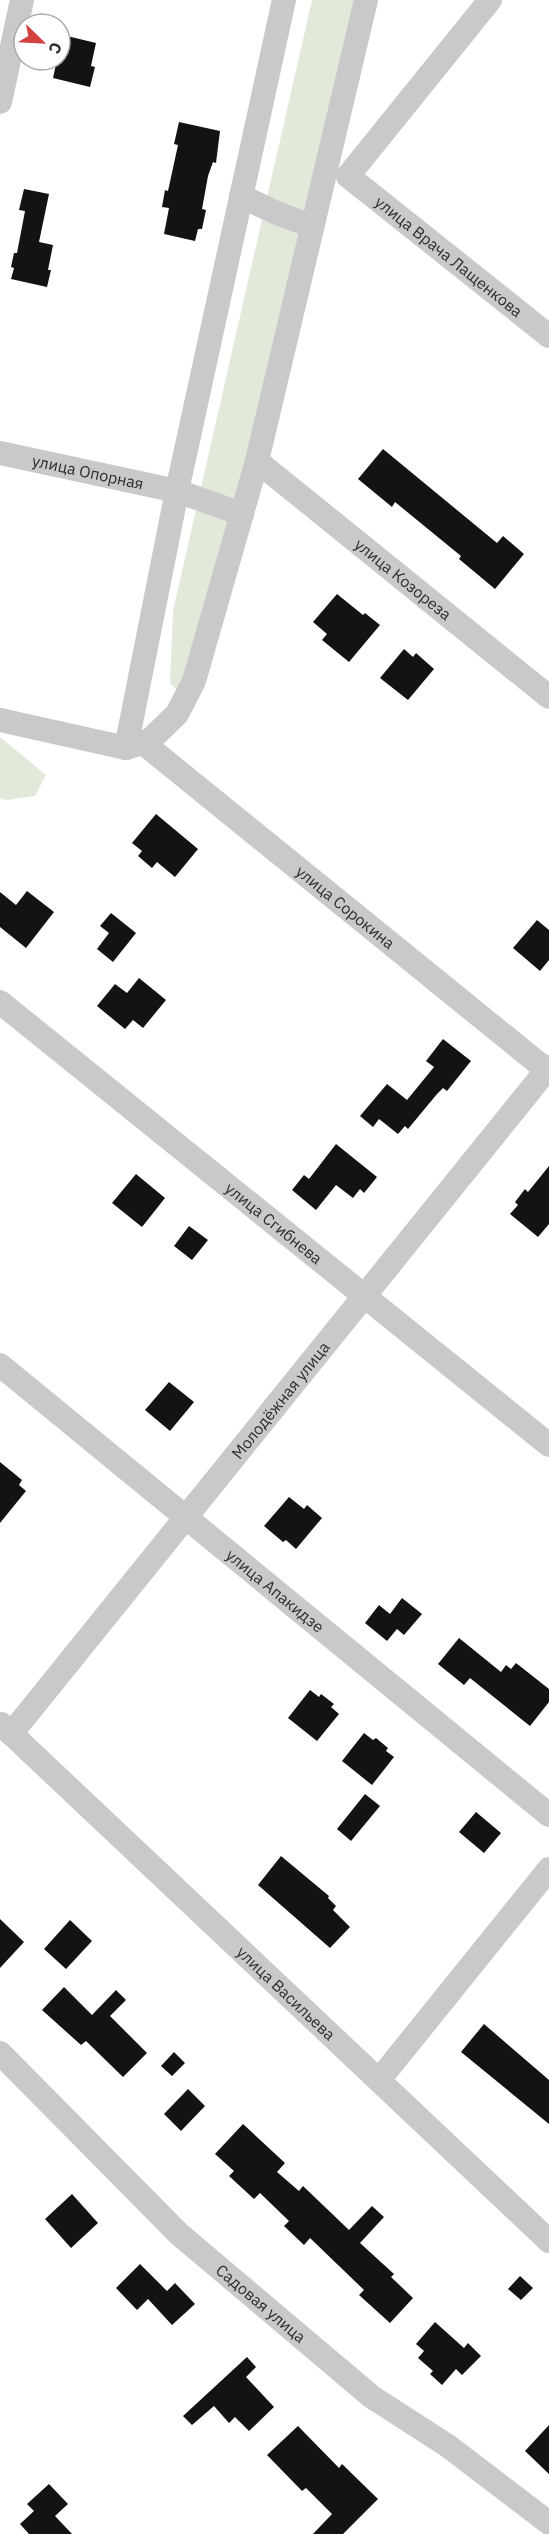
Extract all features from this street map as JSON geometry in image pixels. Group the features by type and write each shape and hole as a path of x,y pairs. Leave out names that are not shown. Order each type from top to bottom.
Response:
{"street":[{"path":"0,102 22,0"},
{"path":"134,745 177,491 284,0"},
{"path":"0,720 134,745 150,740 177,714 194,681 257,461 366,0"},
{"path":"324,176 348,176 490,0"},
{"name":"улица Врача Лащенкова","path":"348,176 549,336"},
{"path":"241,196 312,226"},
{"name":"улица Опорная","path":"0,453 177,491 242,514"},
{"name":"улица Козореза","path":"257,461 549,697"},
{"name":"улица Сорокина","path":"134,745 548,1070"},
{"name":"улица Сгибнева","path":"0,1002 549,1445"},
{"name":"Молодёжная улица","path":"11,1734 548,1070"},
{"name":"улица Апакидзе","path":"0,1365 549,1815"},
{"name":"улица Васильева","path":"11,1734 549,2241"},
{"path":"379,2080 549,1869"},
{"name":"Садовая улица","path":"0,2053 179,2234 372,2397 448,2446 549,2523"}],"shaded area":[{"path":"312,0 361,0 239,511 188,676 177,690 170,683 173,611"},
{"path":"0,737 46,775 35,796 6,800 0,798"}],"building":[{"path":"72,37 96,43 91,66 95,67 90,87 53,78 54,72 72,72"},
{"path":"179,122 220,131 216,163 213,162 208,176 202,209 206,210 202,229 198,229 195,241 164,234 169,208 162,207 165,190 168,191 178,145 174,144"},
{"path":"24,189 49,194 39,242 53,245 47,287 11,279 14,268 11,267 14,253 17,253 25,211 19,210"},
{"path":"383,449 497,543 503,536 524,554 495,589 459,559 461,556 395,502 392,507 358,479"},
{"path":"337,594 363,615 365,613 380,625 349,662 322,640 327,634 313,622"},
{"path":"404,649 413,657 416,653 434,669 408,700 380,678"},
{"path":"156,814 198,849 175,877 157,862 152,868 138,856 142,851 132,843"},
{"path":"27,891 54,912 26,948 0,927 0,892 16,905"},
{"path":"111,913 136,933 113,962 97,949 109,933 100,926"},
{"path":"537,920 549,930 549,960 540,971 513,948"},
{"path":"139,978 166,1000 143,1028 133,1020 125,1029 97,1006 115,984 127,993"},
{"path":"443,1039 471,1061 447,1091 443,1088 408,1129 405,1126 398,1134 379,1119 373,1127 360,1116 387,1084 407,1100 434,1067 426,1061"},
{"path":"336,1144 377,1177 364,1193 360,1189 353,1198 336,1185 316,1210 292,1190 304,1175 309,1179"},
{"path":"549,1166 549,1224 538,1237 510,1214 518,1205 515,1202 525,1189 528,1192"},
{"path":"136,1174 165,1198 142,1227 112,1203"},
{"path":"189,1226 208,1240 192,1260 174,1246"},
{"path":"169,1382 194,1402 170,1431 145,1410"},
{"path":"0,1462 22,1480 19,1485 26,1491 0,1523"},
{"path":"289,1497 304,1509 307,1505 322,1518 296,1549 286,1540 283,1542 264,1526"},
{"path":"402,1598 422,1614 404,1635 397,1629 387,1641 365,1623 379,1605 390,1614"},
{"path":"459,1638 501,1672 506,1665 511,1669 516,1663 549,1689 549,1702 530,1726 470,1678 464,1685 438,1664"},
{"path":"310,1690 319,1697 321,1694 334,1704 331,1707 339,1714 317,1741 288,1718"},
{"path":"364,1733 373,1740 376,1738 388,1748 386,1751 394,1757 372,1785 342,1761"},
{"path":"365,1794 380,1806 351,1841 337,1829"},
{"path":"476,1812 501,1833 484,1853 459,1832"},
{"path":"281,1856 329,1896 328,1898 336,1906 333,1910 350,1927 330,1948 258,1885"},
{"path":"0,1919 24,1942 0,1968"},
{"path":"70,1920 92,1941 66,1969 44,1949"},
{"path":"64,1987 92,2015 116,1990 126,2000 110,2016 147,2053 123,2077 86,2041 81,2045 42,2010"},
{"path":"484,2024 549,2080 549,2124 461,2052"},
{"path":"174,2052 185,2063 172,2076 161,2066"},
{"path":"188,2089 205,2106 181,2131 164,2114"},
{"path":"243,2124 285,2163 277,2172 299,2191 303,2186 349,2230 372,2206 384,2217 360,2243 394,2274 391,2277 413,2298 390,2323 359,2295 364,2290 310,2238 304,2245 284,2226 289,2221 260,2193 254,2199 229,2176 234,2171 215,2154"},
{"path":"72,2194 98,2223 71,2248 45,2219"},
{"path":"140,2264 167,2291 175,2283 195,2304 172,2325 148,2299 137,2310 116,2288"},
{"path":"520,2276 533,2288 521,2300 508,2289"},
{"path":"435,2322 464,2348 468,2343 481,2356 462,2375 456,2369 442,2385 430,2374 433,2371 418,2358 424,2351 416,2344"},
{"path":"247,2357 256,2367 246,2377 274,2407 249,2431 235,2417 229,2423 214,2406 192,2425 183,2416"},
{"path":"549,2425 549,2474 525,2451"},
{"path":"298,2426 339,2468 342,2464 378,2499 343,2534 313,2534 332,2514 306,2488 302,2491 267,2455"},
{"path":"49,2484 68,2504 55,2516 72,2534 29,2534 20,2524 34,2511 27,2504"}]}
